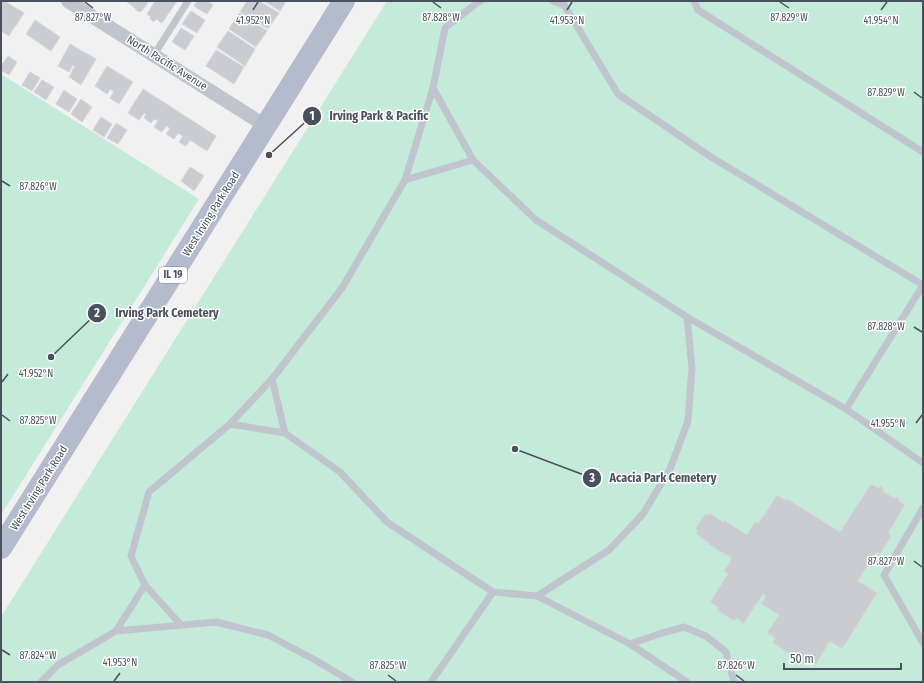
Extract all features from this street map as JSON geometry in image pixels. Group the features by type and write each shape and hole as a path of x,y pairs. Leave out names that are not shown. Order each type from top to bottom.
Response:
{"main road":[{"name":"West Irving Park Road","path":"1,548 344,1"}],"street":[{"name":"North Pacific Avenue","path":"68,1 266,126"}],"lane":[{"path":"154,55 188,1"},
{"path":"181,625 145,585 131,556 149,492 230,424 272,379 342,288 405,180 433,88 445,28 481,1"},
{"path":"553,1 563,3 618,94 711,157 923,285 846,409"},
{"path":"694,1 698,10 923,152"},
{"path":"433,88 473,160 536,220 687,317 846,409 923,463"},
{"path":"405,180 473,160"},
{"path":"537,596 609,550 642,514 670,469 688,421 692,368 687,317"},
{"path":"272,379 285,432"},
{"path":"230,424 285,432 340,472 387,522 493,592 537,596 630,644 687,682"},
{"path":"923,508 884,575 923,643"},
{"path":"116,631 145,585"},
{"path":"431,682 493,592"},
{"path":"41,682 58,665 116,631 216,622 268,635 352,682"},
{"path":"630,644 662,633 684,628 706,636 726,652 734,682"}],"green space":[{"path":"387,1 923,1 923,682 1,682 1,617"},
{"path":"1,74 199,199 1,515"}],"building":[{"path":"1,1 4,1 24,13 9,36 1,31 1,24 3,21 1,20"},
{"path":"149,1 142,11 139,12 127,2"},
{"path":"155,1 177,1 162,23 156,19 154,22 147,14"},
{"path":"197,1 207,1 213,5 207,14 194,6"},
{"path":"247,1 259,1 279,13 268,29 240,12"},
{"path":"264,1 286,1 280,11"},
{"path":"191,11 205,20 197,33 182,24"},
{"path":"239,13 267,31 256,47 229,29"},
{"path":"35,20 60,37 51,51 26,34"},
{"path":"181,28 194,36 185,50 172,42"},
{"path":"228,31 255,49 245,66 217,47"},
{"path":"70,44 96,59 81,85 69,77 75,66 73,65 69,72 58,66"},
{"path":"216,50 244,67 234,84 206,66"},
{"path":"8,56 17,62 9,75 1,70 1,66"},
{"path":"107,66 133,82 119,104 110,98 114,92 110,89 107,94 95,86"},
{"path":"30,72 40,78 32,91 22,85"},
{"path":"42,80 54,87 46,100 34,92"},
{"path":"143,89 216,136 207,151 190,140 186,146 179,142 183,136 178,133 174,139 166,134 170,128 166,126 162,132 154,127 158,121 154,119 151,123 144,118 146,114 144,113 139,120 128,113"},
{"path":"64,90 77,99 69,112 56,104"},
{"path":"81,99 92,107 82,122 71,114"},
{"path":"101,117 112,124 104,137 93,130"},
{"path":"116,123 127,130 118,144 107,138"},
{"path":"190,167 204,176 194,191 181,181"},
{"path":"871,484 878,488 882,486 884,492 894,498 898,497 899,501 905,505 888,533 891,536 880,554 876,552 858,581 877,593 842,649 830,641 816,664 807,658 804,663 773,643 775,638 767,633 779,615 761,604 766,596 763,594 744,623 736,618 734,621 717,610 719,608 710,602 728,574 724,571 732,558 708,544 709,543 696,534 698,531 695,530 705,514 708,516 709,513 723,522 724,520 747,535 755,522 758,524 777,495 785,500 787,499 840,532"}],"place":[{"name":"Irving Park & Pacific","path":"269,155"},
{"name":"Irving Park Cemetery","path":"51,357"},
{"name":"Acacia Park Cemetery","path":"515,449"}]}
